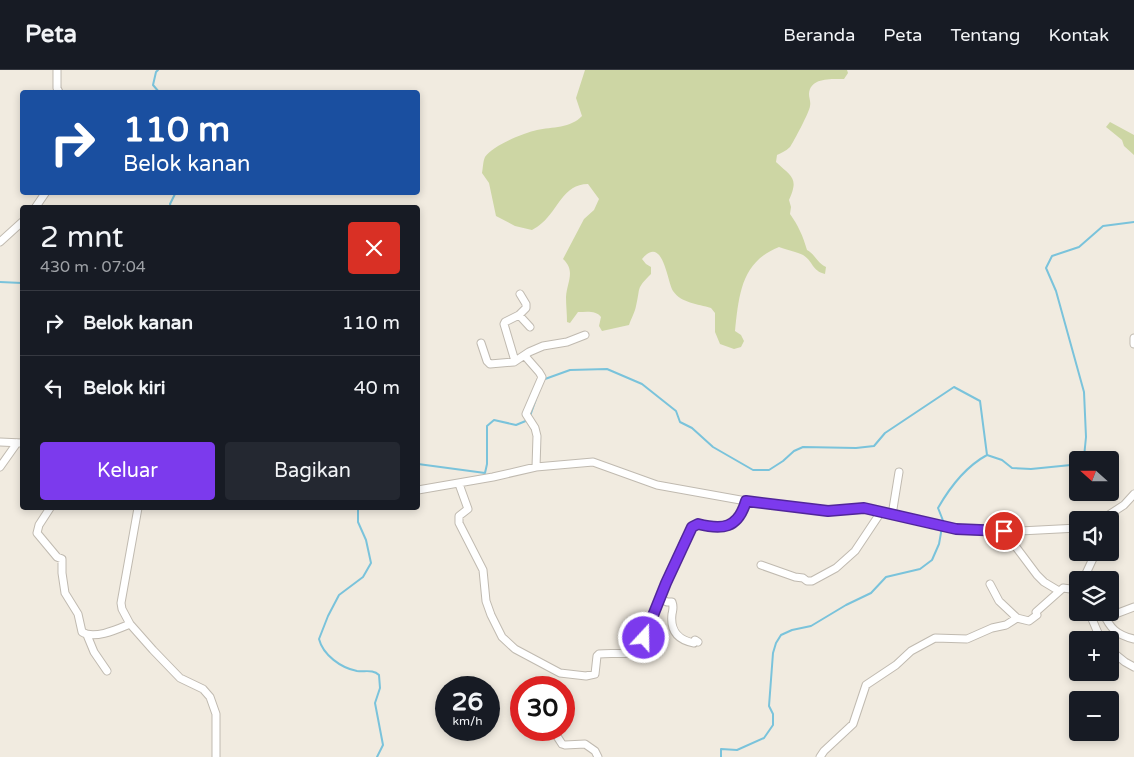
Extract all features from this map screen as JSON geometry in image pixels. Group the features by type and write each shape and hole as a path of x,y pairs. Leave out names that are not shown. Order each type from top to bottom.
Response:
{"street":[{"path":"56,70 58,90"},
{"path":"0,242 20,225"},
{"path":"515,361 504,324 519,315 526,306 520,294"},
{"path":"519,315 530,327"},
{"path":"481,343 489,364 515,361 543,346 567,342 585,335"},
{"path":"1134,338 1134,344"},
{"path":"525,356 542,377 527,416 535,428 537,436 536,467"},
{"path":"0,442 20,443"},
{"path":"0,467 20,443"},
{"path":"420,490 459,484 552,464 597,462 657,485 746,501 828,511 864,508 966,530 1004,531 1069,528"},
{"path":"892,515 900,472"},
{"path":"459,484 468,508 467,511 459,516 459,523 483,570 485,595 490,615 502,637 515,649 560,673 586,676 594,675 597,670 597,656 599,654 616,652 634,653 643,650 644,636 692,527 698,524 712,527 729,526 737,519 746,501"},
{"path":"1117,511 1134,494"},
{"path":"49,510 37,533 62,559 65,593 78,614 82,632 87,635 94,652 107,671"},
{"path":"138,510 121,606 130,624 180,678 203,689 210,697 216,714 216,757"},
{"path":"761,565 812,581 836,568 855,551 881,512"},
{"path":"1004,531 1041,579 1059,591"},
{"path":"990,584 999,601 1017,618 1030,622 1037,615 1036,612 1059,591 1064,588 1069,589"},
{"path":"660,598 667,602 672,602 674,606 671,624 674,632 682,640 694,643 695,640 698,642"},
{"path":"1119,611 1134,607"},
{"path":"820,757 853,724 866,685 896,665 911,651 934,638 967,639 992,628 1006,625 1017,618"},
{"path":"1106,621 1117,633 1134,639"},
{"path":"87,635 106,633 130,624"},
{"path":"1119,657 1134,666"},
{"path":"560,741 565,745 585,744 595,751 598,757"}],"green space":[{"path":"585,70 847,70 848,73 844,79 822,80 813,84 809,94 809,109 798,134 790,147 777,155 776,162 790,175 794,182 789,200 790,214 800,231 807,250 826,267 825,274 817,271 809,260 798,253 779,247 766,253 749,271 744,281 738,305 735,331 741,335 744,341 741,347 734,349 720,344 715,332 715,313 711,308 690,302 676,295 663,262 655,252 649,253 642,259 651,267 651,274 639,289 629,325 602,331 599,326 601,317 591,312 578,312 570,323 567,322 566,297 570,272 567,263 563,259 584,219 594,210 599,199 588,184 573,188 548,218 532,230 515,226 496,216 489,183 482,173 485,157 495,148 517,137 537,130 567,125 578,120 582,116 576,98"},
{"path":"1110,122 1134,135 1134,155 1124,146 1122,140 1106,127"}],"waterway":[{"path":"157,90 153,85 158,70"},
{"path":"170,205 174,195"},
{"path":"1085,451 1086,437 1084,392 1056,291 1046,268 1052,256 1079,247 1103,226 1134,222"},
{"path":"0,282 20,283"},
{"path":"545,379 570,370 607,369 642,384 676,411 680,422 692,428 713,447 753,470 769,470 794,451 803,447 856,448 874,446 885,433 954,387 980,401 987,455"},
{"path":"530,416 536,399"},
{"path":"420,464 485,473 487,464 487,426 494,420 516,425 528,420"},
{"path":"944,523 938,508 943,500 965,472 987,455 1002,460 1012,468 1031,469 1069,465"},
{"path":"358,510 358,522 366,540 371,563 363,577 339,595 319,639 324,650 339,664 357,671 372,671 379,675 380,688 375,703 383,745 377,757"},
{"path":"721,757 721,749 737,750 764,738 773,725 773,714 769,706 773,653 781,635 792,630 811,626 846,605 871,593 886,577 920,569 932,560 939,544 942,527"}],"route":[{"path":"644,638 666,583 692,527 698,524 712,527 729,526 737,519 746,501 828,511 864,508 956,529 1004,531"}]}
